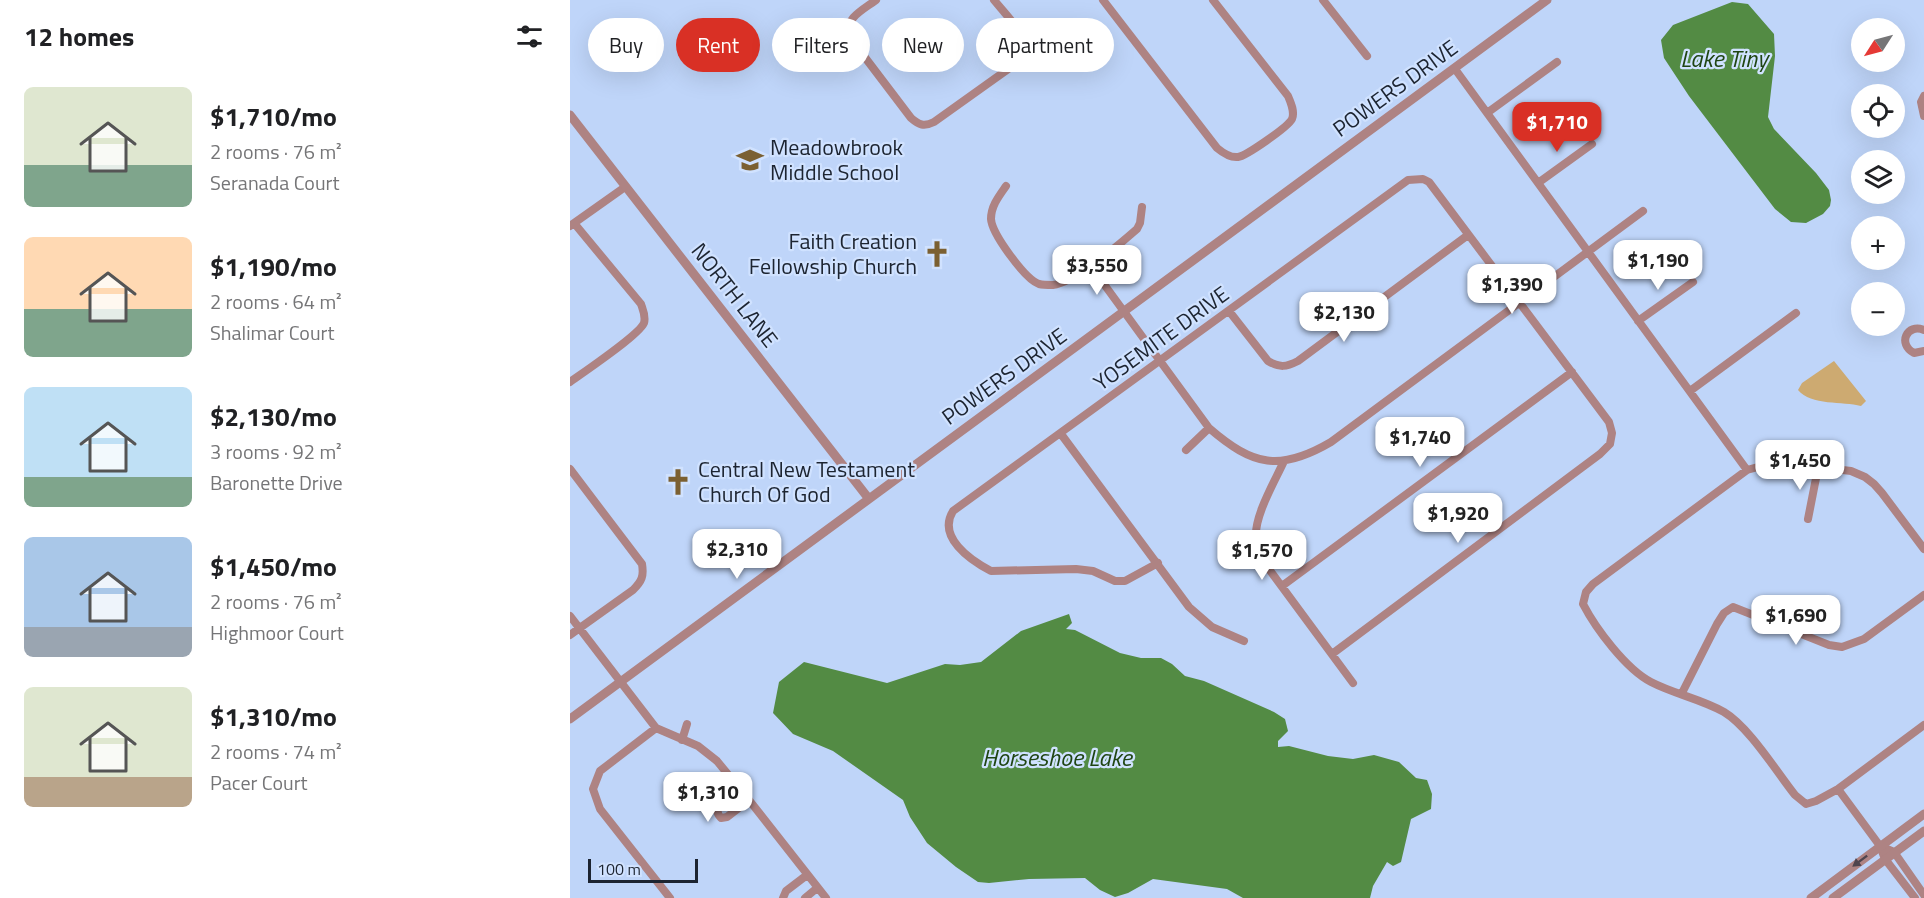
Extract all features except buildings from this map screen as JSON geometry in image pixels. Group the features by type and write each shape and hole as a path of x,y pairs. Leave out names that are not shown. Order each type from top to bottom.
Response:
{"street":[{"path":"876,0 850,20 847,28 848,35 911,118 918,124 926,126 1018,62 1024,55 1026,45 1023,37 994,0"},
{"path":"1103,0 1217,148 1227,155 1237,157 1246,155 1287,125 1292,119 1293,109 1288,96 1213,0"},
{"path":"1323,0 1367,57"},
{"name":"POWERS DRIVE","path":"570,719 1547,0"},
{"path":"1487,113 1557,62"},
{"path":"1455,69 1747,470"},
{"path":"1924,96 1921,102 1924,116"},
{"name":"NORTH LANE","path":"570,115 870,499"},
{"path":"1538,183 1592,144"},
{"name":"YOSEMITE DRIVE","path":"1158,563 1125,581 1115,581 1093,571 1076,569 991,571 961,550 948,533 948,520 953,511 1408,180 1423,179 1429,182 1468,236"},
{"path":"1006,186 992,209 991,221 999,239 1028,277 1039,284 1051,285 1071,279 1090,265 1137,229 1142,207"},
{"path":"570,382 633,335 643,324 644,313 641,304 572,225 625,187"},
{"path":"1090,265 1209,428 1230,446 1252,458 1284,461 1309,454 1331,442 1643,211"},
{"path":"1229,311 1268,361 1276,366 1287,367 1468,236 1609,422 1612,433 1610,444 1600,454 1332,654"},
{"path":"1638,321 1693,282"},
{"path":"1690,391 1796,313"},
{"path":"1924,330 1915,328 1910,330 1904,342 1906,347 1914,353 1924,351"},
{"path":"1282,586 1572,372"},
{"path":"1186,450 1209,428"},
{"path":"1061,434 1158,563 1188,607 1212,627 1244,641"},
{"path":"1284,461 1258,521 1255,537 1258,550 1263,561 1353,682"},
{"path":"1924,549 1874,484 1851,471 1776,462 1747,470 1593,584 1586,592 1583,604 1588,614 1627,664 1640,675 1654,684 1682,693 1724,712 1741,725 1795,795 1806,804 1838,789 1924,725"},
{"path":"1808,519 1818,468"},
{"path":"570,470 642,564 644,573 642,581 570,635"},
{"path":"1682,693 1717,624 1724,613 1733,607 1829,645 1842,647 1864,639 1924,595"},
{"path":"570,616 656,728 698,747 717,762 826,898"},
{"path":"682,740 687,724"},
{"path":"656,728 600,771 593,789 600,808 670,898"},
{"path":"739,787 718,805 717,815 721,818 727,817 749,800"},
{"path":"1838,789 1880,846 1885,859 1915,898"},
{"path":"1811,898 1924,814"},
{"path":"1833,898 1924,831"},
{"path":"1880,846 1894,852 1924,895"},
{"path":"783,898 786,891 807,875"},
{"path":"805,898 817,888"}],"shaded area":[{"path":"1834,361 1866,401 1861,406 1811,399 1798,390 1802,383"}],"water":[{"name":"Lake Tiny","path":"1732,2 1748,4 1774,34 1775,56 1768,117 1774,129 1829,190 1830,206 1823,214 1806,223 1791,222 1775,209 1689,96 1664,58 1661,40 1673,25"},
{"name":"Horseshoe Lake","path":"1069,614 1072,623 1066,629 1075,630 1120,653 1141,658 1161,658 1185,676 1204,681 1285,719 1288,731 1278,741 1278,747 1289,746 1328,756 1353,759 1374,755 1399,762 1416,778 1427,780 1432,794 1431,809 1411,819 1401,862 1393,866 1387,862 1373,886 1370,898 1243,898 1227,889 1153,879 1128,893 1115,897 1100,890 1085,878 978,882 927,843 910,817 903,800 833,751 793,734 773,713 779,682 804,662 887,683 945,664 960,665 981,662 1021,631"}],"place":[{"name":"Meadowbrook Middle School","path":"750,160"},
{"name":"Faith Creation Fellowship Church","path":"937,254"},
{"name":"Central New Testament Church Of God","path":"678,482"}]}
